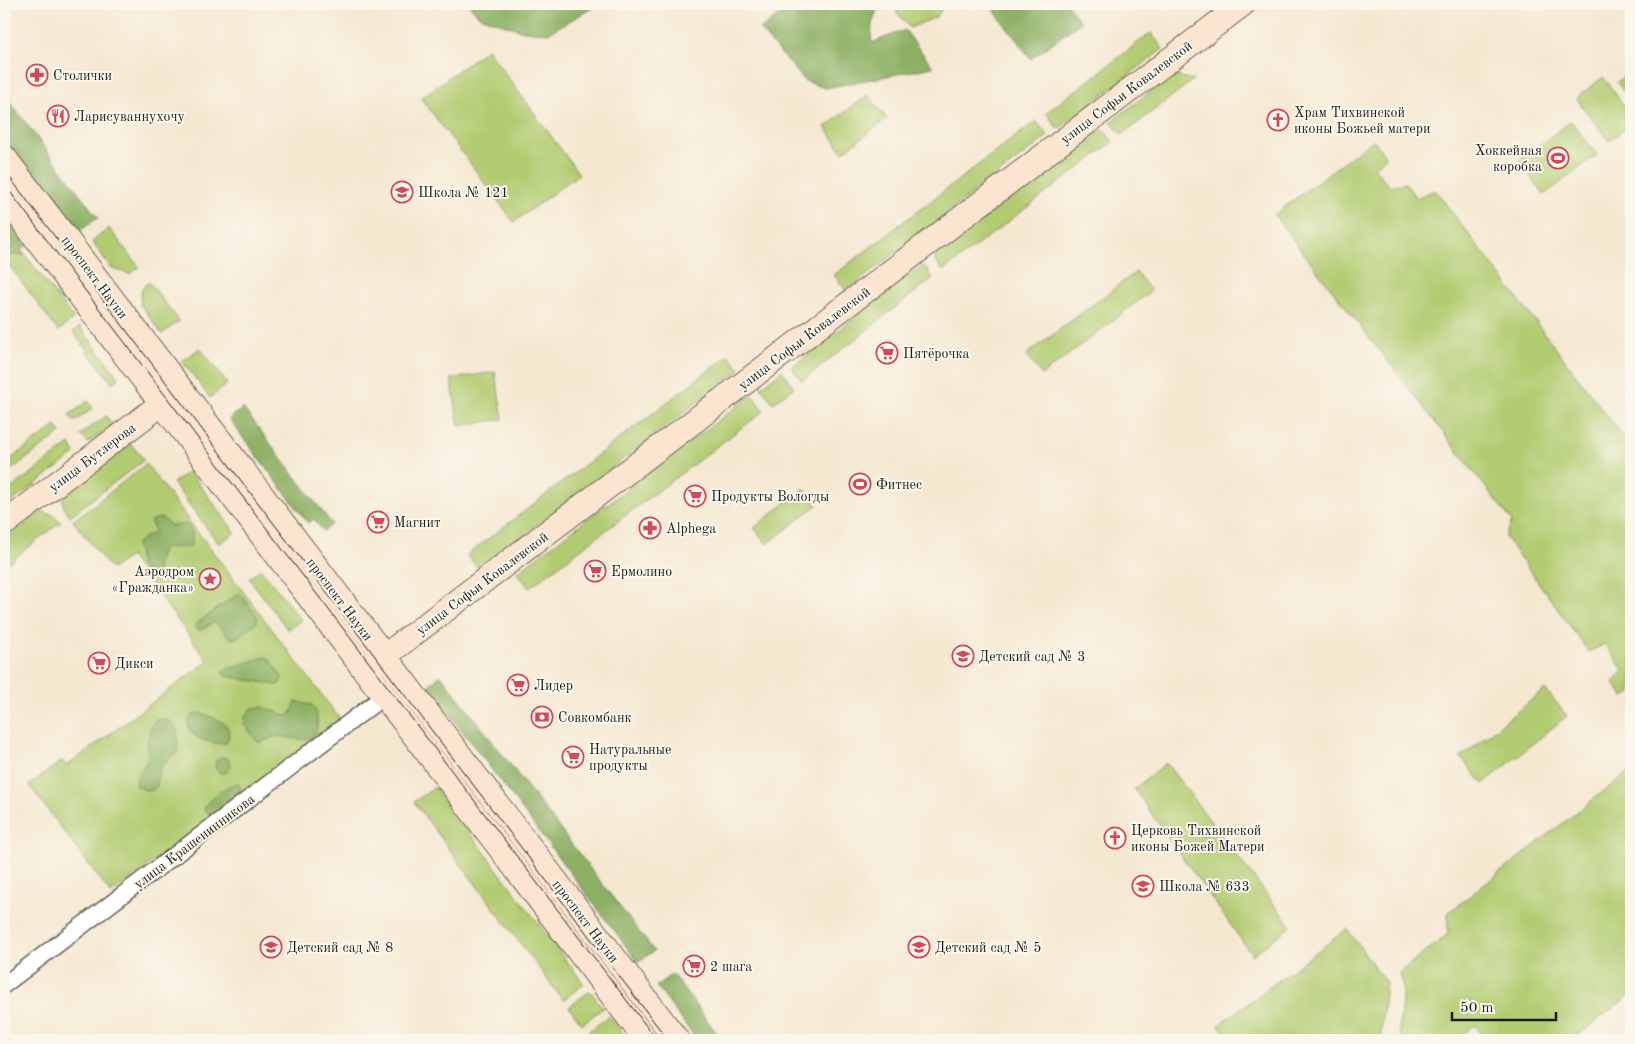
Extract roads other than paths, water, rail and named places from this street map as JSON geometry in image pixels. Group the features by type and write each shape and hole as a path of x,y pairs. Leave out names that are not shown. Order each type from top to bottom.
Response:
{"main road":[{"name":"улица Софьи Ковалевской","path":"365,671 1243,4"},
{"name":"проспект Науки","path":"4,157 677,1040"},
{"name":"проспект Науки","path":"4,196 646,1040"},
{"name":"улица Бутлерова","path":"4,524 181,389"}],"street":[{"name":"улица Крашенинникова","path":"4,985 384,696"}],"tram line":[{"path":"4,170 668,1040"},
{"path":"4,184 657,1040"}],"place":[{"name":"Столички","path":"37,75"},
{"name":"Ларисуваннухочу","path":"58,116"},
{"name":"Храм Тихвинской иконы Божьей матери","path":"1278,120"},
{"name":"Хоккейная коробка","path":"1558,158"},
{"name":"Школа № 121","path":"402,192"},
{"name":"Пятёрочка","path":"887,353"},
{"name":"Фитнес","path":"860,484"},
{"name":"Продукты Вологды","path":"695,496"},
{"name":"Магнит","path":"378,522"},
{"name":"Alphega","path":"650,528"},
{"name":"Ермолино","path":"595,571"},
{"name":"Аэродром «Гражданка»","path":"210,579"},
{"name":"Детский сад № 3","path":"963,656"},
{"name":"Дикси","path":"99,663"},
{"name":"Лидер","path":"518,685"},
{"name":"Совкомбанк","path":"542,717"},
{"name":"Натуральные продукты","path":"573,757"},
{"name":"Церковь Тихвинской иконы Божей Матери","path":"1115,838"},
{"name":"Школа № 633","path":"1143,886"},
{"name":"Детский сад № 8","path":"271,947"},
{"name":"Детский сад № 5","path":"919,947"},
{"name":"2 шага","path":"694,966"}]}
